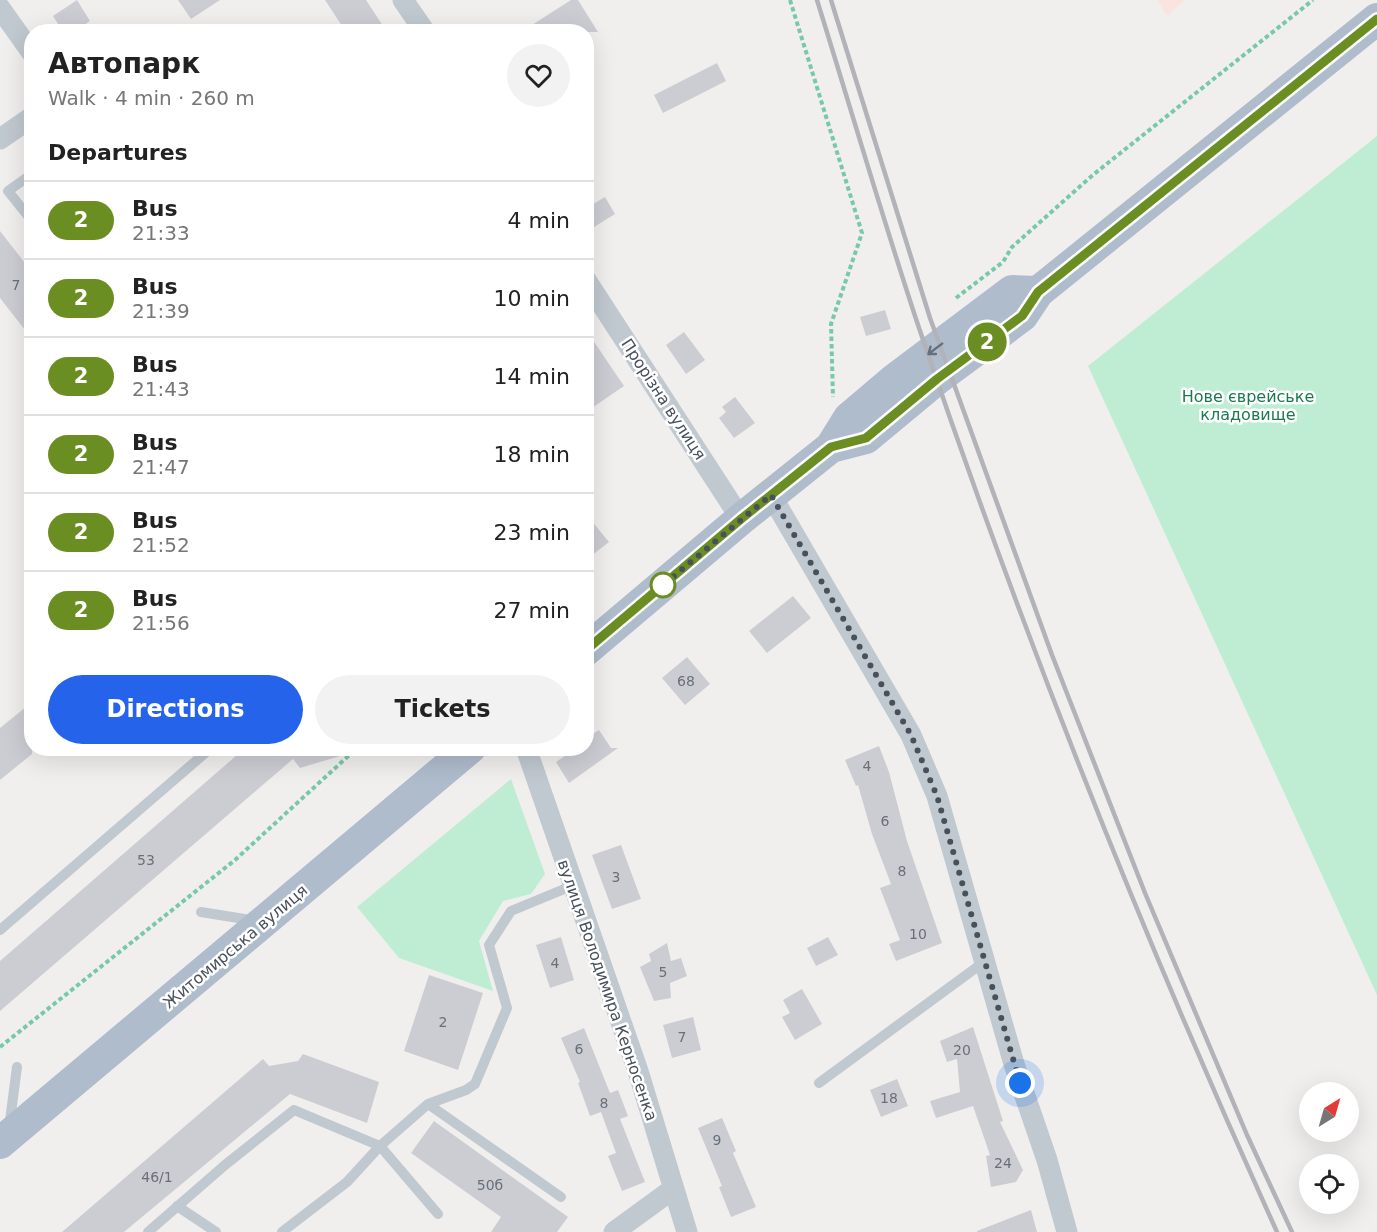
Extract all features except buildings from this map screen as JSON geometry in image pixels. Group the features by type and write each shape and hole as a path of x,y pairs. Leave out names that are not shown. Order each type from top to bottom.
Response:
{"main road":[{"path":"594,643 741,519 831,447 866,438 937,379 1022,316 1038,292 1377,19"},
{"name":"Житомирська вулиця","path":"2,1136 460,756"}],"street":[{"path":"403,0 419,24"},
{"path":"0,8 24,42"},
{"path":"0,139 24,122"},
{"name":"Прорізна вулиця","path":"594,292 741,519"},
{"path":"771,495 911,735 937,796 1014,1064 1047,1160 1067,1232"},
{"name":"вулиця Володимира Керносенка","path":"528,756 638,1071 687,1232"},
{"path":"614,1232 673,1189"}],"lane":[{"path":"24,180 8,191 24,211"},
{"path":"0,930 202,756"},
{"path":"282,1232 347,1182 380,1146 428,1104 466,1090 475,1083 507,1008 489,945 511,911 574,885"},
{"path":"201,912 263,922"},
{"path":"819,1083 984,962"},
{"path":"2,1136 17,1067"},
{"path":"428,1104 561,1197"},
{"path":"148,1232 294,1110 380,1146 438,1214"},
{"path":"177,1206 216,1232"}],"path":[{"path":"789,0 862,233 831,324 833,397"},
{"path":"948,304 1003,262 1012,247 1094,174 1312,0"},
{"path":"0,1047 234,860 348,756"}],"shaded area":[{"path":"1157,0 1185,0 1167,16"}],"green space":[{"name":"Нове єврейське кладовище","path":"1377,136 1377,995 1088,366"},
{"path":"511,779 545,874 531,894 503,901 479,941 493,991 399,958 357,907"}],"railway":[{"path":"817,0 919,328 1000,557 1132,897 1277,1232"},
{"path":"831,0 930,318 1052,655 1145,893 1247,1135 1292,1232"}],"bus line":[{"name":"2","path":"594,643 741,519 831,447 866,438 937,379 1022,316 1038,292 1377,19"}],"route":[{"path":"663,585 656,591 771,495 911,735 937,796 1020,1083"}]}
